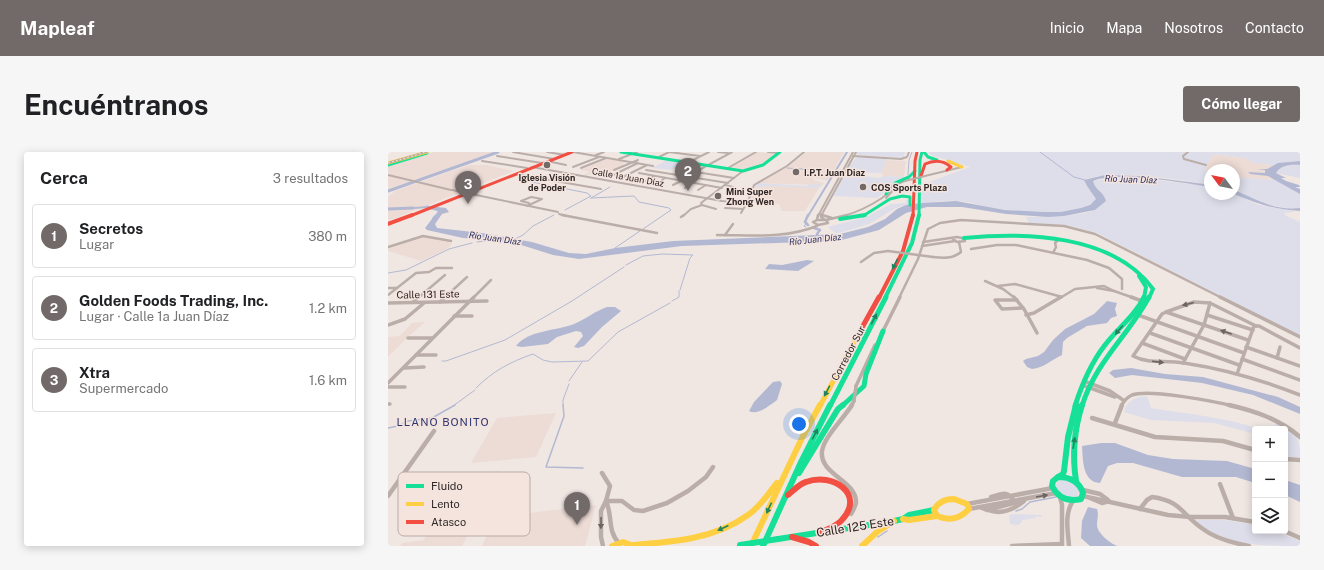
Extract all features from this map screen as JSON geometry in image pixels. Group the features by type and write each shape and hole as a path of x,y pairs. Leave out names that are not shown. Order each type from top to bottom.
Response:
{"main road":[{"path":"389,162 426,152"},
{"path":"389,162 426,152"},
{"path":"389,223 572,152"},
{"path":"621,152 743,171 757,168 779,153"},
{"name":"Corredor Sur","path":"763,546 809,445 904,262 912,243 919,215 915,201 915,171 918,152"},
{"path":"923,152 929,158 950,162 962,167"},
{"name":"Corredor Sur","path":"751,546 802,438 898,261 909,231 911,214 919,179 920,160 923,152"},
{"path":"919,179 925,164 928,163 947,163 951,166 947,170"},
{"path":"886,194 895,183 907,178 915,171"},
{"path":"466,193 514,174"},
{"path":"839,218 862,216 894,196 908,197 915,201"},
{"path":"963,240 1003,235 1039,237 1103,254 1131,268 1144,282 1146,293 1145,301 1138,315 1105,358 1090,385 1082,409 1074,444 1072,471 1084,494 1078,501 1074,501 1058,495 1053,488 1054,480 1063,474 1064,471 1069,424 1083,383 1106,345 1145,301"},
{"path":"788,489 838,408 864,386 866,374 883,331"},
{"path":"612,546 627,542 634,545 685,541 712,534 745,516 763,500 773,489 790,463"},
{"path":"784,499 796,487 808,480 819,477 830,479 844,486 850,497 850,508 844,520 834,527 822,532"},
{"path":"1058,477 1067,477 1076,481"},
{"path":"948,499 960,500 968,507 963,516 954,520 942,518 935,513 939,503 948,499"},
{"name":"Calle 125 Este","path":"738,546 903,519 909,520 935,513"},
{"path":"862,546 877,532 894,521"},
{"path":"792,537 809,542 816,546"}],"street":[{"path":"513,152 553,159"},
{"path":"547,152 564,155"},
{"path":"572,152 633,162 639,161 649,165 653,164 646,170 639,173 722,188"},
{"path":"595,156 604,152"},
{"path":"657,158 669,152 700,156"},
{"path":"688,162 708,152"},
{"path":"718,152 729,154"},
{"path":"673,185 732,152"},
{"path":"728,168 756,152"},
{"path":"768,152 779,153"},
{"path":"741,213 747,203 751,188 756,183 787,166 804,152"},
{"path":"816,225 813,222 817,220 818,213 831,190 852,155 856,152"},
{"path":"852,155 902,159 907,157 908,152"},
{"path":"1188,152 1183,156 1184,158 1204,164"},
{"path":"619,160 635,153"},
{"path":"518,159 530,155"},
{"path":"821,214 852,155"},
{"path":"497,156 566,165"},
{"path":"573,167 600,156"},
{"path":"581,168 608,158"},
{"name":"Calle 1a Juan Díaz","path":"482,161 731,202 747,203"},
{"path":"615,172 639,161"},
{"path":"613,174 633,162"},
{"path":"623,177 649,165"},
{"path":"821,214 826,217 839,218 862,211 904,181 962,167"},
{"path":"677,169 734,178"},
{"path":"646,170 728,183"},
{"path":"702,205 701,203 743,171"},
{"path":"615,172 626,175"},
{"path":"388,174 532,208 658,233"},
{"path":"514,174 601,190"},
{"path":"636,178 643,174"},
{"path":"646,181 654,176"},
{"path":"658,183 666,178"},
{"path":"817,220 839,218 864,212 891,194 904,181"},
{"path":"685,188 693,183"},
{"path":"698,190 706,185"},
{"path":"725,185 733,186 728,192"},
{"path":"831,190 832,194"},
{"path":"827,197 832,194"},
{"path":"526,206 542,199 532,197 520,202 530,204"},
{"path":"681,218 691,209 702,205 716,208"},
{"path":"725,208 743,209"},
{"path":"821,214 821,217 826,220"},
{"path":"718,234 787,235 802,232 816,225 826,225 826,220"},
{"path":"844,520 853,511 855,501 853,491 825,465 822,451 854,401 856,386 871,352 883,331 918,259 926,233 931,227 945,222 954,221 1054,225 1082,230 1099,236 1300,337"},
{"path":"725,234 733,224"},
{"path":"388,247 422,236 451,241"},
{"path":"954,240 959,237 963,240"},
{"path":"923,244 963,240"},
{"path":"861,262 874,253 888,251 944,258 957,256 961,252 963,240"},
{"path":"1053,253 1059,243"},
{"path":"971,249 997,245 1016,245 1087,260 1109,268 1122,279 1122,289"},
{"path":"388,295 416,273 429,272 436,268 452,268"},
{"path":"413,302 445,275"},
{"path":"440,302 467,277"},
{"path":"388,383 491,280"},
{"path":"985,281 998,286 1011,294 1023,308 1037,333"},
{"path":"998,286 1015,284 1062,297"},
{"path":"388,288 397,288"},
{"path":"1026,315 1034,313 1077,288 1096,288 1114,291 1145,301"},
{"path":"1010,300 1014,308"},
{"path":"1017,300 995,301 1000,308 1023,308"},
{"name":"Calle 131 Este","path":"388,303 487,301"},
{"path":"1184,361 1160,362 1133,356 1157,322 1166,312 1182,305 1200,301 1210,303 1300,348"},
{"path":"388,324 406,319 424,302"},
{"path":"1184,361 1204,325 1208,315 1210,303"},
{"path":"1166,312 1248,340"},
{"path":"1138,315 1244,352"},
{"path":"1208,315 1252,330"},
{"path":"454,316 472,316"},
{"path":"1237,374 1248,340 1252,330 1256,326"},
{"path":"1150,333 1240,365"},
{"path":"408,338 432,338"},
{"path":"1142,343 1184,361 1261,380 1300,395"},
{"path":"1246,347 1300,366"},
{"path":"1277,358 1280,347"},
{"path":"416,355 436,355"},
{"path":"1242,359 1300,380"},
{"path":"404,368 424,367"},
{"path":"388,380 394,377"},
{"path":"1083,383 1123,400"},
{"path":"388,387 405,387"},
{"path":"1115,424 1123,400 1134,394 1145,393 1222,403 1274,418 1288,425 1300,437"},
{"path":"1092,418 1155,436 1223,441 1252,449"},
{"path":"405,472 434,431"},
{"path":"1288,459 1300,460"},
{"path":"606,501 622,502 634,510 643,511 667,503 688,491 706,477 713,467"},
{"path":"602,473 610,486 606,501 601,511 601,537 603,546"},
{"path":"388,496 398,482"},
{"path":"1220,484 1233,518"},
{"path":"968,507 996,495 1006,493 1010,495 1053,488"},
{"path":"1084,494 1094,501 1102,503 1109,501 1168,515 1233,518 1252,521"},
{"path":"1010,495 1015,504"},
{"path":"980,507 998,512 1027,499 1058,495 1062,505 1062,545 1012,546"},
{"path":"1140,509 1147,500 1152,497 1161,498 1175,503 1195,523 1214,536 1229,542 1248,546"},
{"path":"606,501 610,507 610,532 619,543"},
{"path":"1068,546 1068,512 1069,505 1074,501"},
{"path":"968,507 1015,504"},
{"path":"1288,533 1300,538"}],"shaded area":[{"path":"434,152 493,152 388,191 388,166"},
{"path":"758,152 776,154 768,161 755,168 744,170 731,168"},
{"path":"806,152 844,152 828,181 812,177 814,180 824,183 822,185 757,183 788,167 797,159 800,159 799,158"},
{"path":"857,152 905,152 904,157 899,158 858,155 856,154"},
{"path":"929,152 1300,152 1300,161 1273,165 1254,163 1244,158 1214,154 1207,164 1204,164 1204,184 1146,176 1111,175 1096,177 1084,180 1097,200 1087,206 1074,210 1045,213 1001,209 960,201 922,203 922,189 926,183 970,167 930,155"},
{"path":"1214,154 1244,158 1254,163 1273,165 1267,169 1259,170 1265,170 1265,173 1248,173 1268,175 1277,180 1240,177 1240,164 1207,164"},
{"path":"856,158 887,159 881,173 848,172 850,165"},
{"path":"607,159 627,162 622,164 625,165 610,172 594,172 586,176 583,175 590,172 580,170"},
{"path":"667,160 687,163 671,170 652,168"},
{"path":"885,160 906,161 904,177 884,176 881,174"},
{"path":"468,165 486,165 514,171 388,221 388,197 395,191"},
{"path":"1300,165 1300,178 1276,173 1278,170 1286,166"},
{"name":"COS Sports Plaza","path":"847,174 879,178 884,176 904,177 892,182 887,190 877,198 833,196"},
{"path":"1240,177 1277,180 1300,194 1300,208 1274,206 1240,192"},
{"path":"1111,178 1150,179 1204,186 1204,200 1240,200 1240,197 1259,205 1294,211 1284,213 1286,216 1300,222 1300,336 1097,233 1067,225 1029,223 1026,217 1064,216 1095,210 1106,201 1093,181"},
{"path":"757,183 808,186 809,184 822,185 819,188 774,186 753,187"},
{"path":"774,186 819,188 805,211 781,211 781,207 779,206 780,204 750,202 753,187"},
{"path":"906,200 910,200 909,204 896,208 869,224 839,233 835,233 828,227 866,217 891,204 906,203"},
{"path":"420,237 452,243 445,250 421,261 388,251 388,248"},
{"path":"425,322 388,357 388,337 400,336 412,323"},
{"path":"1147,396 1151,408 1192,414 1246,425 1252,427 1252,433 1214,423 1151,420 1124,412 1127,405 1132,400"},
{"path":"556,413 536,457 471,463 497,418"},
{"path":"1288,429 1297,439 1300,457 1288,457"},
{"path":"1060,480 1069,481 1076,486 1080,491 1077,497 1071,499 1059,491 1056,486"},
{"path":"596,505 585,546 482,546 486,536 530,536 530,513"},
{"path":"1009,515 1042,515 1041,517 1037,516 1035,518 1022,520 1022,522 1018,525 1010,524"},
{"path":"1224,520 1252,524 1252,534 1282,534 1300,541 1300,546 1259,545 1238,542 1216,535 1205,529 1197,523 1197,521"},
{"path":"426,536 467,536 462,546 400,546 402,543 424,540"}],"water":[{"path":"1300,161 1300,165 1286,166 1278,170 1276,173 1286,178 1281,178 1286,181 1299,185 1300,187 1295,187 1300,189 1300,194 1268,176 1250,174 1248,172 1265,173 1265,170 1257,169 1267,169 1278,163"},
{"path":"1105,175 1141,176 1204,184 1204,186 1133,177 1104,178 1093,181 1106,201 1095,210 1064,216 1048,217 1006,214 962,207 927,207 906,213 879,230 838,241 682,246 579,259 553,255 518,244 463,238 427,230 425,228 435,215 440,213 441,210 431,208 403,208 428,206 446,208 449,212 442,214 435,224 437,228 482,233 532,242 569,253 586,254 615,248 673,241 840,234 868,227 885,219 897,209 906,205 922,203 956,201 1005,210 1061,212 1090,205 1096,199 1084,180"},
{"path":"1240,193 1266,204 1282,208 1300,208 1300,211 1282,209 1258,203 1240,196"},
{"path":"807,260 814,261 798,271 765,269 769,264 782,265"},
{"path":"1107,301 1117,303 1115,309 1117,316 1111,318 1107,323 1087,326 1067,338 1063,342 1062,355 1047,364 1032,369 1027,367 1023,361 1038,356 1044,352 1053,340 1065,329 1094,314"},
{"path":"607,307 615,307 621,311 602,327 584,346 578,348 574,347 583,336 581,332 576,331 557,337 548,344 522,347 516,346 521,341 535,334 574,324"},
{"path":"1131,368 1165,374 1203,377 1278,397 1300,407 1300,414 1253,395 1202,383 1132,375 1115,378 1109,373 1113,370"},
{"path":"780,381 782,384 777,400 760,411 749,411 754,402 773,382"},
{"path":"1101,443 1115,443 1148,455 1173,459 1227,461 1252,468 1252,482 1236,477 1182,477 1133,463 1117,463 1108,466 1100,483 1094,482 1087,474 1083,463 1082,446"},
{"path":"1288,481 1300,485 1300,502 1288,496"},
{"path":"1088,507 1097,509 1097,525 1099,531 1111,543 1117,546 1090,546 1081,538 1082,521"}],"waterway":[{"name":"Río Juan Díaz","path":"388,191 498,152"},
{"path":"808,216 847,152"},
{"path":"908,175 909,160 912,152"},
{"path":"1040,152 1074,177 1085,180"},
{"path":"787,168 817,170"},
{"path":"522,180 587,193 591,196 565,210"},
{"path":"610,187 591,198 634,196 639,202 669,208 671,210 643,229"},
{"name":"Río Juan Díaz","path":"427,207 440,210 437,216"},
{"path":"388,209 413,208"},
{"path":"515,239 523,235 533,226 554,215"},
{"path":"808,215 805,222 808,225"},
{"name":"Río Juan Díaz","path":"434,219 437,216"},
{"path":"806,224 804,226 806,227"},
{"path":"814,228 820,230 817,234 818,239"},
{"path":"615,248 640,231"},
{"path":"477,242 492,240"},
{"path":"388,273 406,270 449,249 472,243"},
{"path":"626,265 643,256 662,254 693,255 690,258 680,290"},
{"path":"442,361 446,361 505,340 572,301 624,267"},
{"path":"672,301 679,297 679,291"},
{"path":"476,388 502,368 533,354 543,360 552,362 588,361 618,332 670,303"},
{"path":"569,381 582,362"},
{"path":"563,405 563,400 569,384"},
{"path":"453,406 475,390"},
{"path":"388,428 398,426 408,421 432,418 455,405"},
{"path":"563,405 564,416 546,467 583,468"},
{"path":"1016,511 1022,509 1030,502 1056,497"},
{"path":"878,537 887,531"}],"railway":[{"path":"388,163 426,152"}],"traffic: fast":[{"path":"621,152 743,171 763,165 780,152"},
{"path":"763,546 801,462 904,262 912,243 919,215 920,160 922,152"},
{"path":"924,152 928,157 937,160"},
{"path":"388,165 427,153"},
{"path":"886,194 895,183 909,177 915,171"},
{"path":"840,219 862,216 884,202 896,197 910,197 910,205"},
{"path":"964,238 1019,235 1037,236 1073,242 1108,254 1133,268 1149,283 1153,289 1138,316 1097,370 1090,385 1084,400 1075,433 1074,465 1076,481"},
{"path":"1058,477 1063,474 1064,471 1071,421 1087,374 1105,345 1137,309 1145,295 1145,285 1139,276"},
{"path":"799,473 838,409 864,386 866,374 883,331"},
{"path":"1058,477 1067,477 1077,482 1083,493 1081,499 1068,500 1057,494 1052,486 1053,481 1058,477"},
{"path":"778,539 894,521 903,519 909,515 934,510"},
{"path":"740,545 778,539"}],"traffic: slow":[{"path":"388,163 427,152"},
{"path":"948,161 962,167"},
{"path":"751,546 802,438 859,333"},
{"path":"633,545 678,541 722,529 748,515 764,500 777,483"},
{"path":"948,499 954,499 967,504 969,509 959,517 950,519 937,516 934,510 938,504 948,499"},
{"path":"903,519 909,520 937,516"},
{"path":"862,546 877,532 894,521"},
{"path":"612,546 623,542 634,546"}],"traffic: jam":[{"path":"388,224 572,152"},
{"path":"859,333 889,279 903,251 908,237 913,215 915,161 917,152"},
{"path":"921,176 925,164 932,162 939,161 945,163 951,167 947,170"},
{"path":"788,495 803,483 816,479 836,482 844,488 849,495 851,503 848,512 839,523 822,532"},
{"path":"792,537 809,542 816,546"}],"place":[{"name":"Iglesia Visión de Poder","path":"547,165"},
{"name":"I.P.T. Juan Diaz","path":"796,172"},
{"name":"COS Sports Plaza","path":"863,187"},
{"name":"Golden Foods Trading, Inc.","path":"688,191"},
{"name":"Mini Super Zhong Wen","path":"718,196"},
{"name":"Xtra","path":"468,204"},
{"name":"Secretos","path":"577,525"}],"district":[{"name":"LLANO BONITO","path":"443,422"}]}
